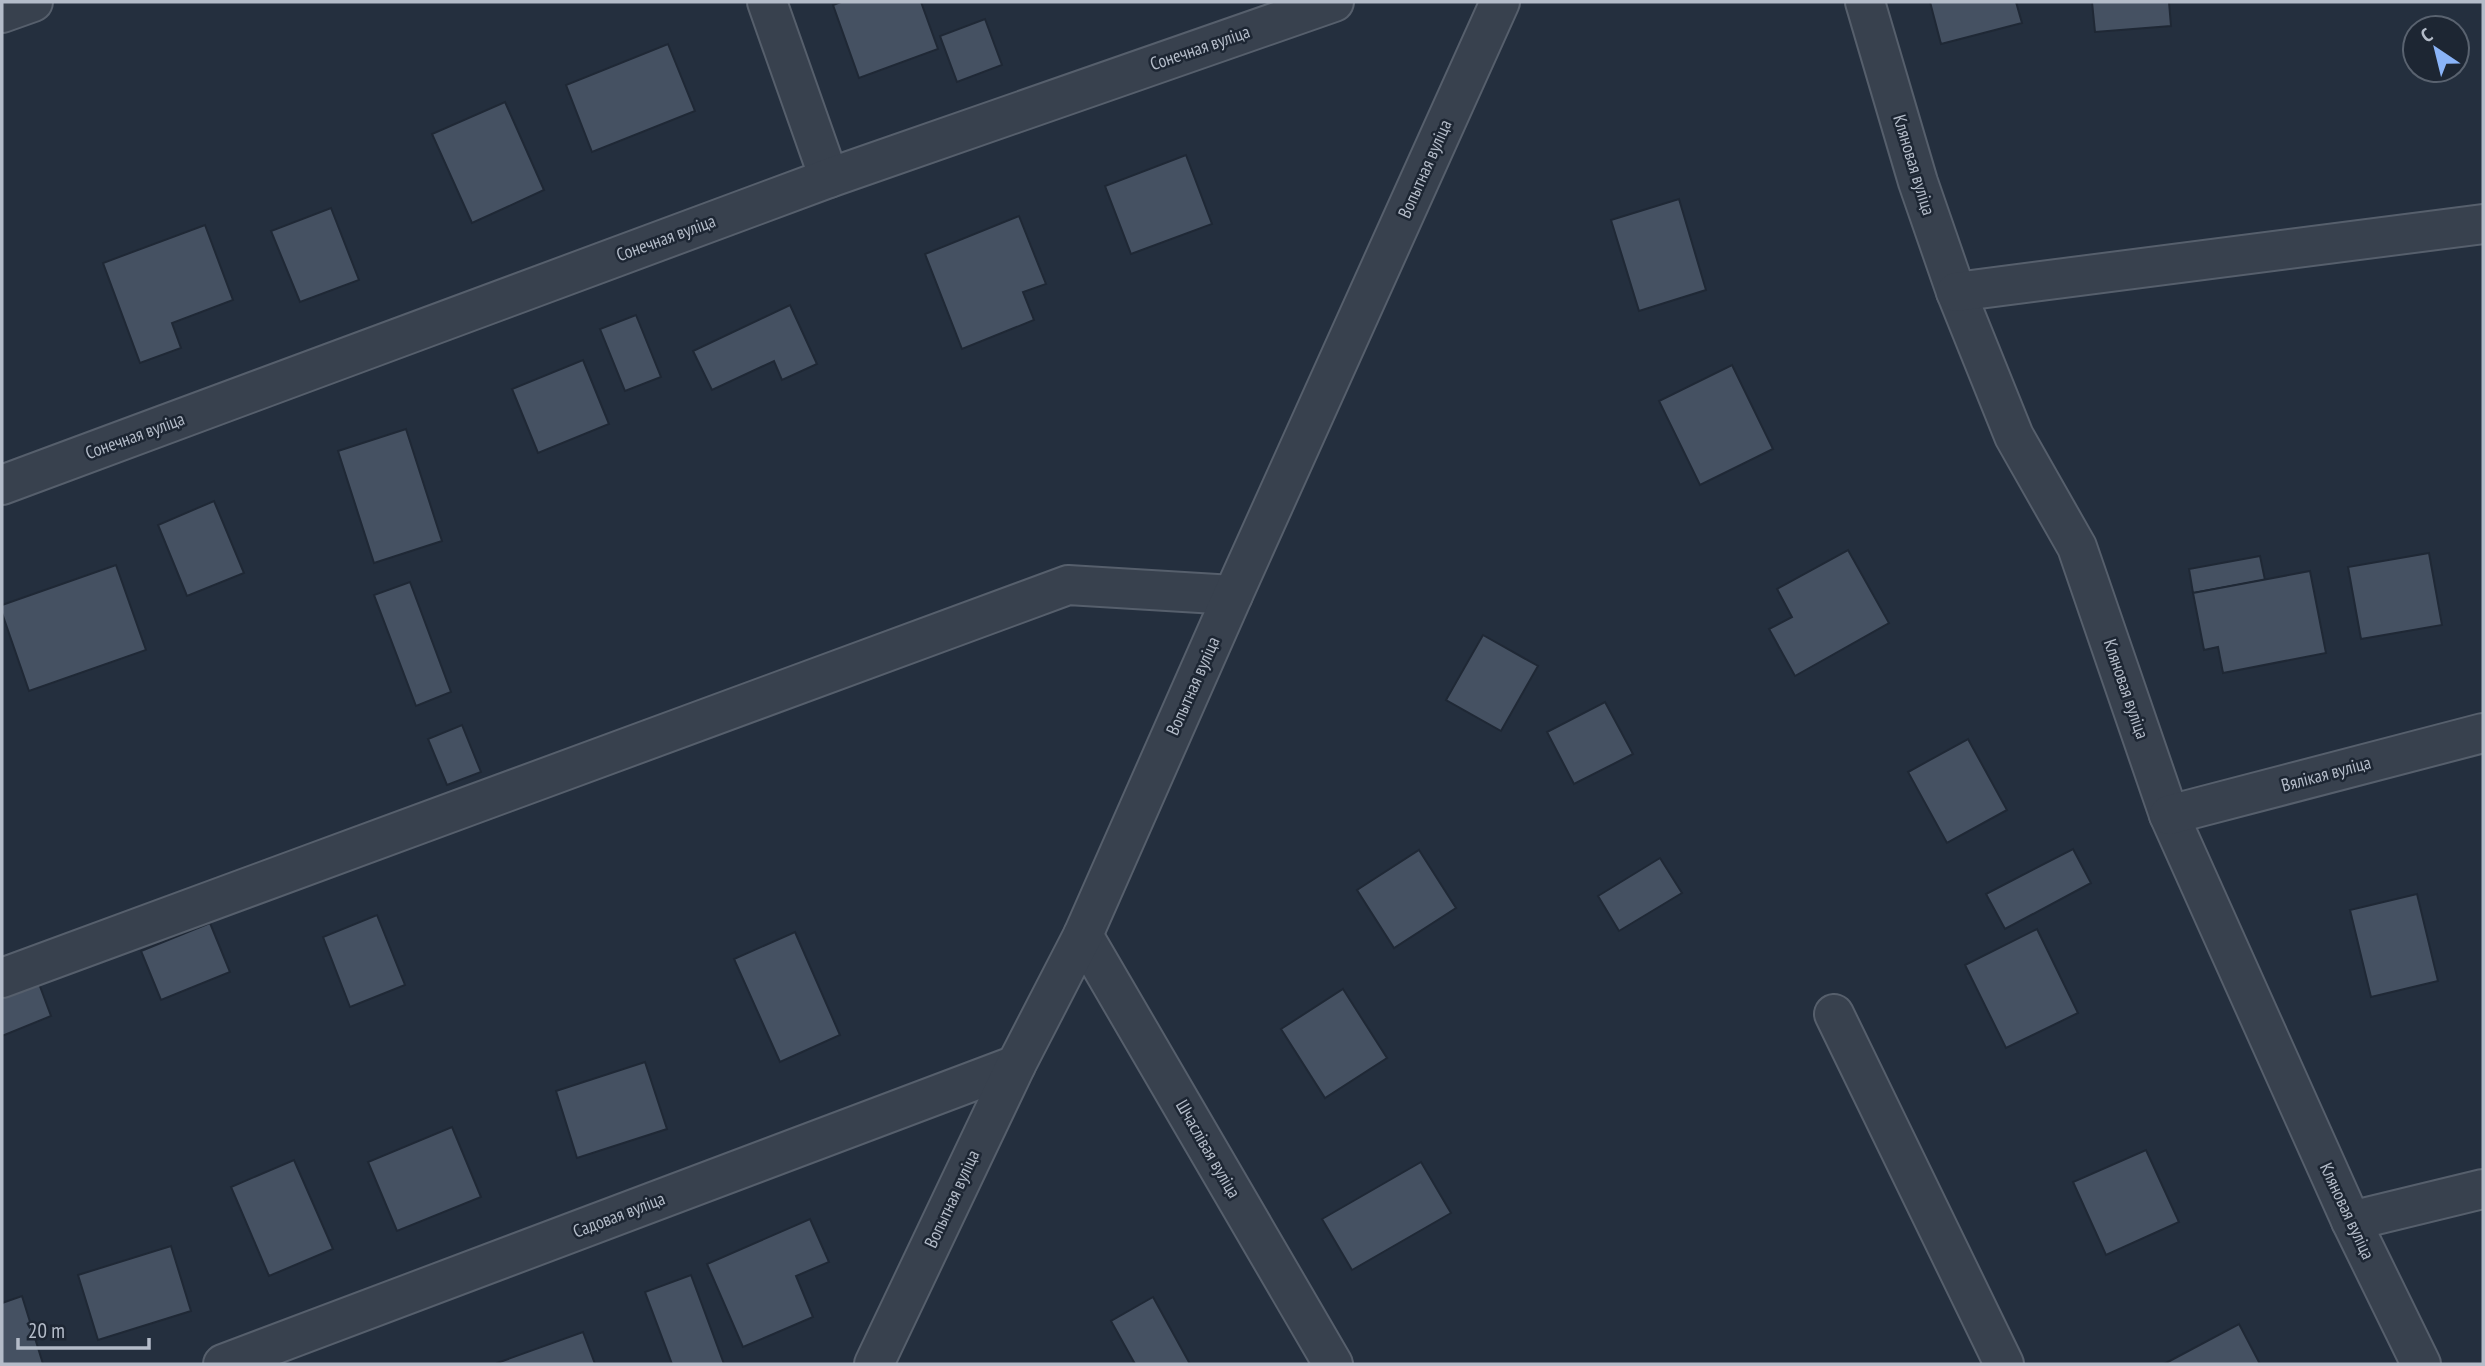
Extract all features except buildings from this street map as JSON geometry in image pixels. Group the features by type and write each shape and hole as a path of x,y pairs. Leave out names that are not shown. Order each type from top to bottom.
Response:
{"street":[{"path":"2,13 33,2"},
{"path":"766,2 829,178"},
{"name":"Сонечная вуліца","path":"2,485 829,178 1334,2"},
{"name":"Вопытная вуліца","path":"874,1364 1016,1065 1083,934 1500,2"},
{"name":"Кляновая вуліца","path":"1865,2 1918,182 1956,292 2014,436 2077,547 2169,815 2351,1221 2421,1364"},
{"path":"1956,292 2483,224"},
{"path":"2,978 1068,584 1233,595"},
{"name":"Вялікая вуліца","path":"2169,815 2483,733"},
{"name":"Шчаслівая вуліца","path":"1083,934 1333,1364"},
{"path":"1834,1014 2004,1364"},
{"name":"Садовая вуліца","path":"223,1364 1016,1065"},
{"path":"2351,1221 2483,1189"}]}
